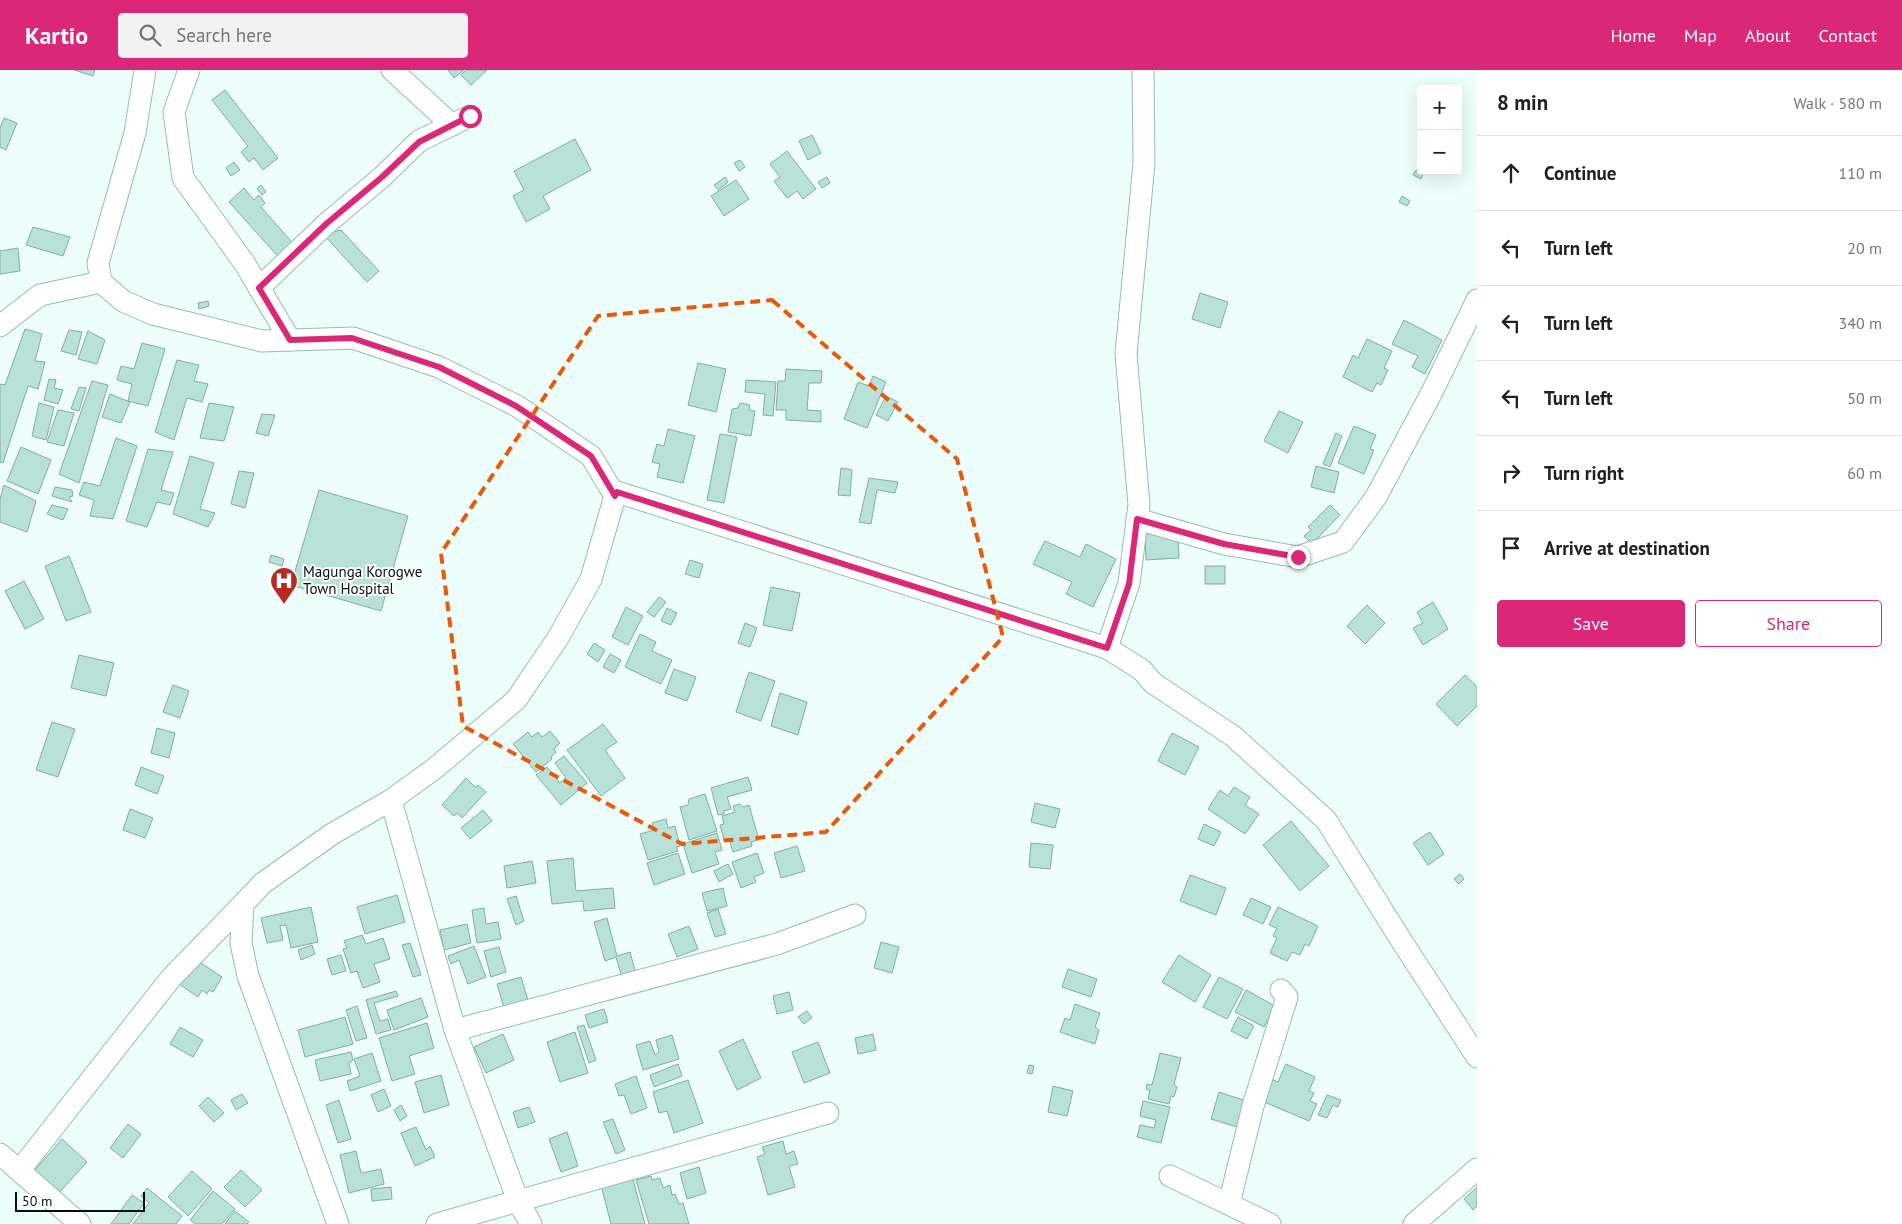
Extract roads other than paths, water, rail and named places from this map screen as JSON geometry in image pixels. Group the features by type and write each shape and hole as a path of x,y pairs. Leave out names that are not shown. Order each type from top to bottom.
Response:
{"street":[{"path":"145,70 135,133 98,264 101,282 123,301 153,314 262,341 352,338 439,367 516,406 591,456 615,496"},
{"path":"189,70 174,112 183,178 244,264 290,340"},
{"path":"259,288 326,224 382,177 419,142 461,121 392,70"},
{"path":"1107,648 1129,584 1139,505 1126,354 1144,163 1144,70"},
{"path":"0,326 40,295 101,282"},
{"path":"1137,519 1224,544 1298,557 1342,542 1376,497 1432,392 1477,300"},
{"path":"19,1171 171,978 263,883 332,834 392,800 434,769 516,700 558,638 591,579 617,492 1107,648 1142,670 1153,682 1233,736 1326,820 1398,937 1477,1057"},
{"path":"392,800 455,1030 518,1201 531,1224"},
{"path":"243,904 241,944 248,976 338,1224"},
{"path":"455,1030 777,944 855,914"},
{"path":"1229,1204 1253,1106 1287,997 1281,990"},
{"path":"437,1224 828,1113"},
{"path":"0,1154 67,1219"},
{"path":"1414,1224 1477,1169"},
{"path":"1170,1176 1270,1224"}],"place":[{"name":"Magunga Korogwe Town Hospital","path":"284,605"}]}
